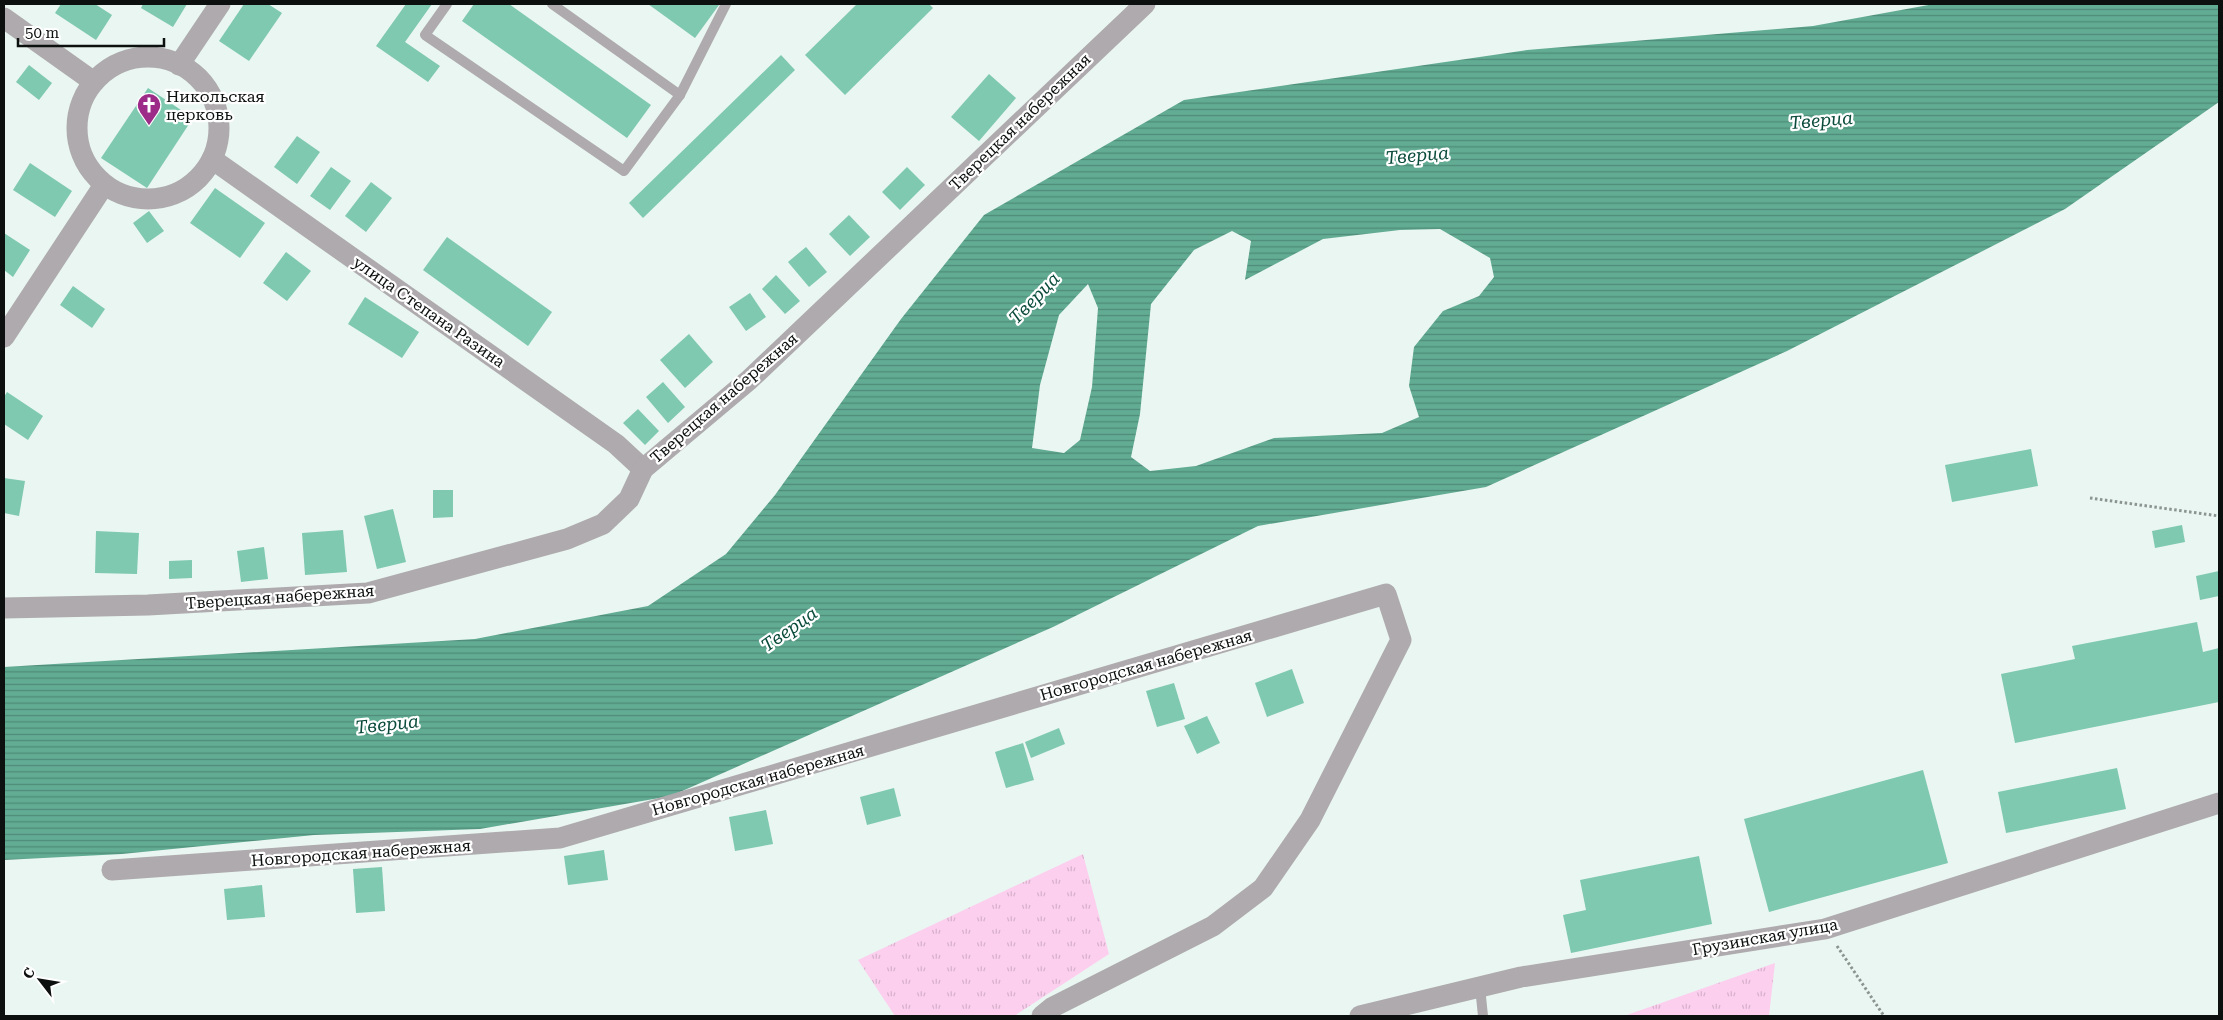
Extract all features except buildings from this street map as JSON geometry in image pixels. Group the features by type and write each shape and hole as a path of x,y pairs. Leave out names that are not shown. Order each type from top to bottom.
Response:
{"street":[{"path":"179,65 220,4"},
{"name":"Тверецкая набережная","path":"4,608 157,605 368,593 567,538 603,524 629,499 643,469 748,380 1145,4"},
{"path":"4,18 94,82"},
{"path":"143,58 162,59 179,65 194,75 207,89 215,105 218,123 218,142 212,159 200,177 189,186 164,198 143,200 122,195 104,185 91,171 82,154 77,136 78,116 84,98 94,82 108,70 125,61 143,58"},
{"name":"улица Степана Разина","path":"212,159 608,438 643,469"},
{"path":"4,337 104,185"},
{"name":"Новгородская набережная","path":"112,870 560,838 1386,594 1401,640 1310,820 1264,888 1213,926 1052,1008 1042,1016"},
{"name":"Грузинская улица","path":"1360,1016 1521,978 1825,929 2219,803"}],"lane":[{"path":"447,4 425,35 624,171 680,95 726,4"},
{"path":"552,4 680,95"},
{"path":"1480,987 1483,1016"}],"path":[{"path":"2090,498 2219,516"},
{"path":"1825,929 1884,1016"}],"green space":[{"path":"1083,854 1109,954 1014,1016 895,1016 858,960"},
{"path":"1775,963 1769,1016 1624,1016"}],"water":[{"name":"Тверца","path":"1934,4 2219,4 2219,102 2065,209 1787,351 1486,487 1258,526 1053,627 671,796 480,829 314,835 122,854 4,860 4,667 475,639 648,606 726,554 775,495 901,319 984,215 1184,100 1527,50 1813,26","holes":["1440,229 1490,258 1494,277 1479,296 1443,311 1414,347 1409,386 1419,417 1382,433 1274,438 1196,466 1150,471 1131,457 1140,414 1151,304 1194,250 1232,231 1251,241 1245,280 1323,239 1400,230","1088,284 1098,308 1092,387 1080,440 1064,453 1032,448 1040,385 1059,315"]}],"place":[{"name":"Никольская церковь","path":"149,126"}]}
